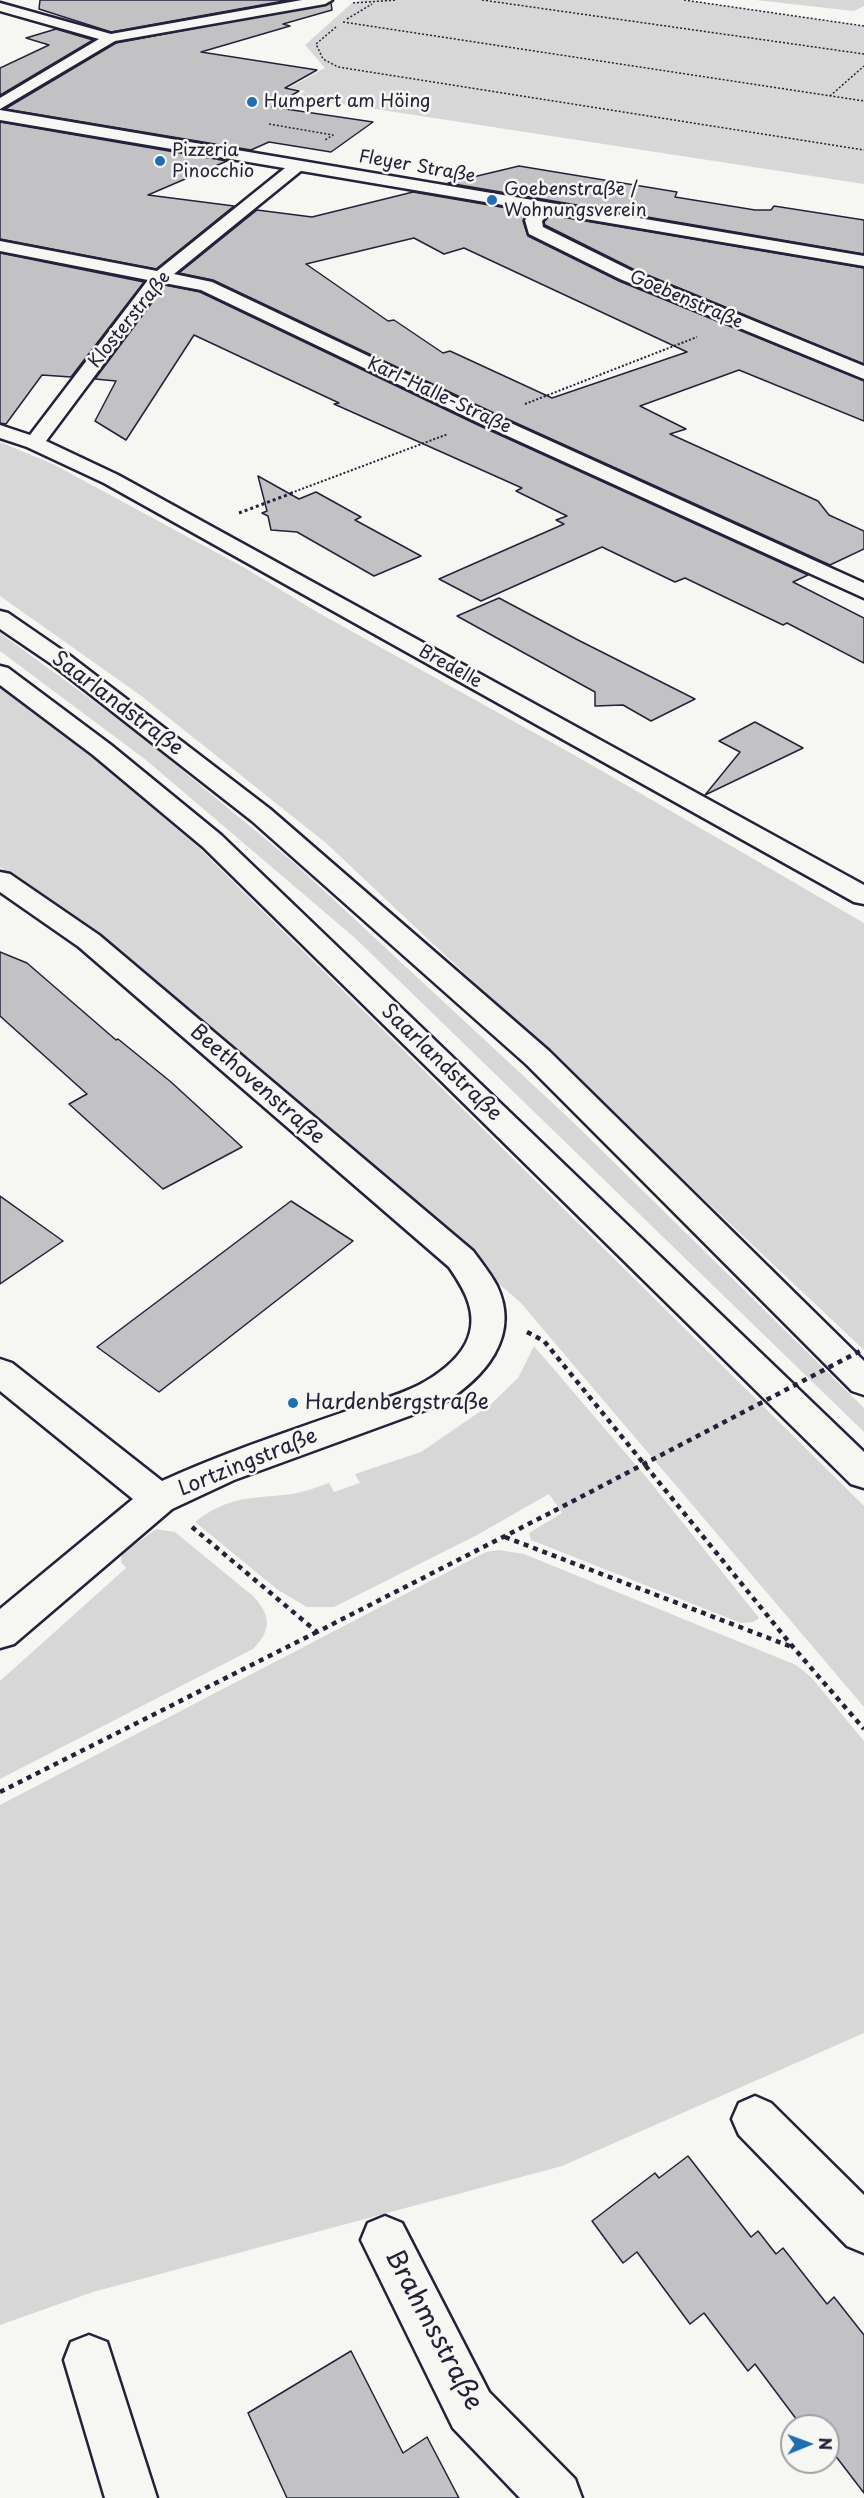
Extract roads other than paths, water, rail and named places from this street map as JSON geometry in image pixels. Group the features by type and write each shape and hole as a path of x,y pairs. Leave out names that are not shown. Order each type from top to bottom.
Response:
{"main road":[{"path":"0,104 111,38 325,0"},
{"path":"0,7 111,38"},
{"name":"Fleyer Straße","path":"0,115 296,167 864,261"},
{"name":"Klosterstraße","path":"34,443 159,278 296,167"},
{"name":"Goebenstraße","path":"545,209 533,220 535,230 626,274 736,322 864,373"},
{"name":"Karl-Halle-Straße","path":"0,246 206,286 486,419 864,591"},
{"name":"Bredelle","path":"0,431 34,443 130,490 864,896"},
{"name":"Saarlandstraße","path":"0,618 61,660 261,815 529,1050 864,1382"},
{"name":"Saarlandstraße","path":"0,673 102,750 212,841 864,1474"},
{"name":"Beethovenstraße","path":"0,880 89,941 461,1259 480,1285 490,1312"},
{"name":"Lortzingstraße","path":"0,1632 159,1499 221,1470 430,1395 450,1383 469,1364 488,1339 490,1312"},
{"path":"0,1372 159,1499"},
{"path":"755,2118 864,2229"},
{"name":"Brahmsstraße","path":"385,2240 471,2410 556,2498"},
{"path":"89,2360 131,2498"}],"place":[{"name":"Humpert am Höing","path":"252,102"},
{"name":"Pizzeria Pinocchio","path":"160,161"},
{"name":"Goebenstraße / Wohnungsverein","path":"492,200"},
{"name":"Hardenbergstraße","path":"293,1403"}]}
